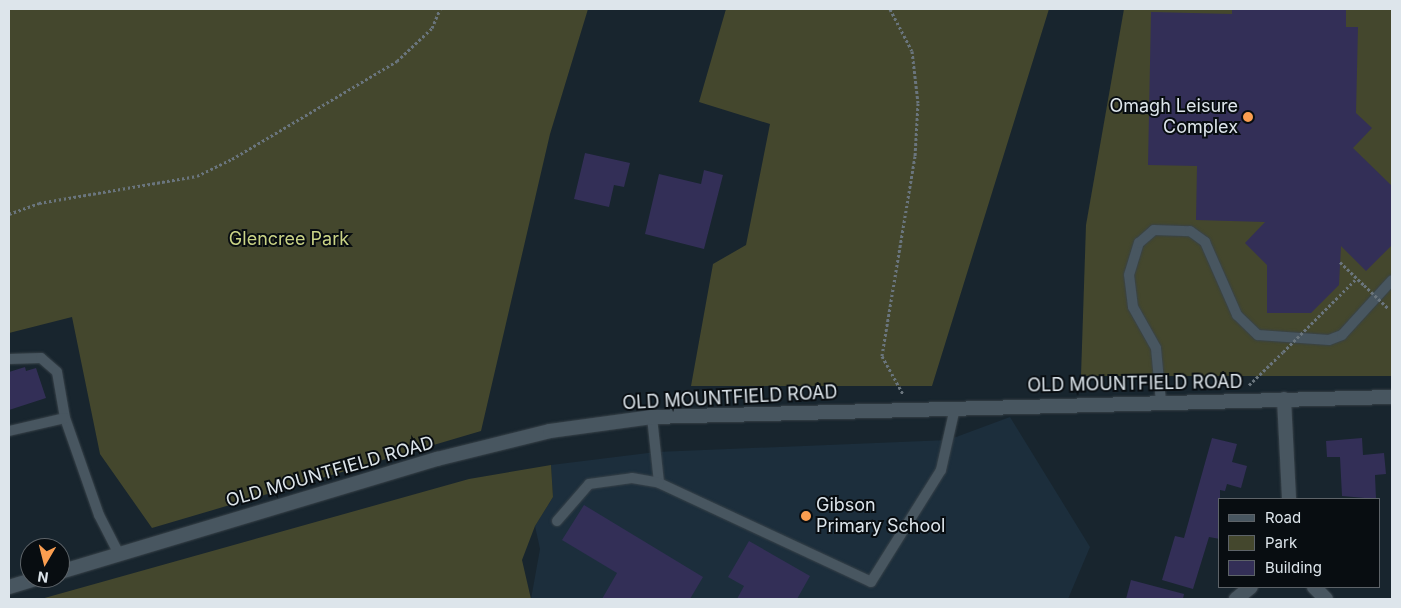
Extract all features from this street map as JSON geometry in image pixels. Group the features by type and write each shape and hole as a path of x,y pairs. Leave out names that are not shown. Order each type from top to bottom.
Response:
{"street":[{"name":"OLD MOUNTFIELD ROAD","path":"70,569 437,459 550,431 652,417 1392,397"},
{"path":"1284,399 1289,498"},
{"path":"1236,599 1250,588"},
{"path":"1315,588 1326,599"}],"lane":[{"path":"1162,402 1156,348 1133,307 1129,275 1139,243 1154,230 1190,231 1205,242 1237,315 1258,335 1329,340 1342,335 1392,280"},
{"path":"9,359 41,358 58,372 65,418 100,515 119,554"},
{"path":"557,521 589,484 632,478 659,483 871,582 941,470 955,408"},
{"path":"652,417 659,483"},
{"path":"9,431 65,418"}],"path":[{"path":"9,214 39,203 197,176 232,159 397,61 432,28 440,9"},
{"path":"890,9 912,51 918,103 915,156 882,356 913,409"},
{"path":"1340,262 1392,312"},
{"path":"1234,401 1356,278"}],"shaded area":[{"name":"Gibson Primary School","path":"1010,417 1090,547 1068,599 531,599 540,549 535,526 553,497 551,465 656,452 948,440"}],"green space":[{"name":"Glencree Park","path":"9,9 588,9 550,134 481,431 152,528 100,454 72,317 9,333"},
{"path":"726,9 1049,9 932,386 691,386 713,264 746,245 770,124 699,102"},
{"name":"Omagh Leisure Complex","path":"1124,9 1392,9 1392,376 1081,376 1086,225"},
{"path":"551,465 553,497 535,526 522,560 531,599 41,599 469,479"}],"building":[{"name":"Omagh Leisure Complex","path":"1232,9 1346,9 1346,27 1358,27 1356,113 1372,128 1353,148 1392,186 1392,245 1366,271 1341,246 1339,285 1311,313 1267,313 1267,265 1245,243 1265,222 1196,220 1197,166 1148,165 1151,12 1232,14"},
{"path":"585,153 630,163 624,187 614,185 609,207 574,199"},
{"path":"704,170 723,175 704,249 645,234 659,174 701,184"},
{"path":"25,367 26,371 36,368 46,398 9,410 9,372"},
{"path":"1212,438 1237,444 1232,462 1247,466 1241,488 1227,484 1225,491 1220,490 1220,498 1218,498 1218,539 1209,537 1193,589 1162,580 1175,536 1184,538"},
{"path":"1362,438 1363,455 1384,453 1386,474 1375,475 1376,498 1342,496 1340,457 1327,457 1326,441"},
{"path":"584,505 703,577 690,599 602,599 617,573 562,540"},
{"path":"749,541 810,576 797,599 737,599 744,586 728,577"},
{"path":"1131,580 1184,594 1183,599 1126,599"}],"place":[{"name":"Omagh Leisure Complex","path":"1248,117"},
{"name":"Gibson Primary School","path":"806,516"}]}
